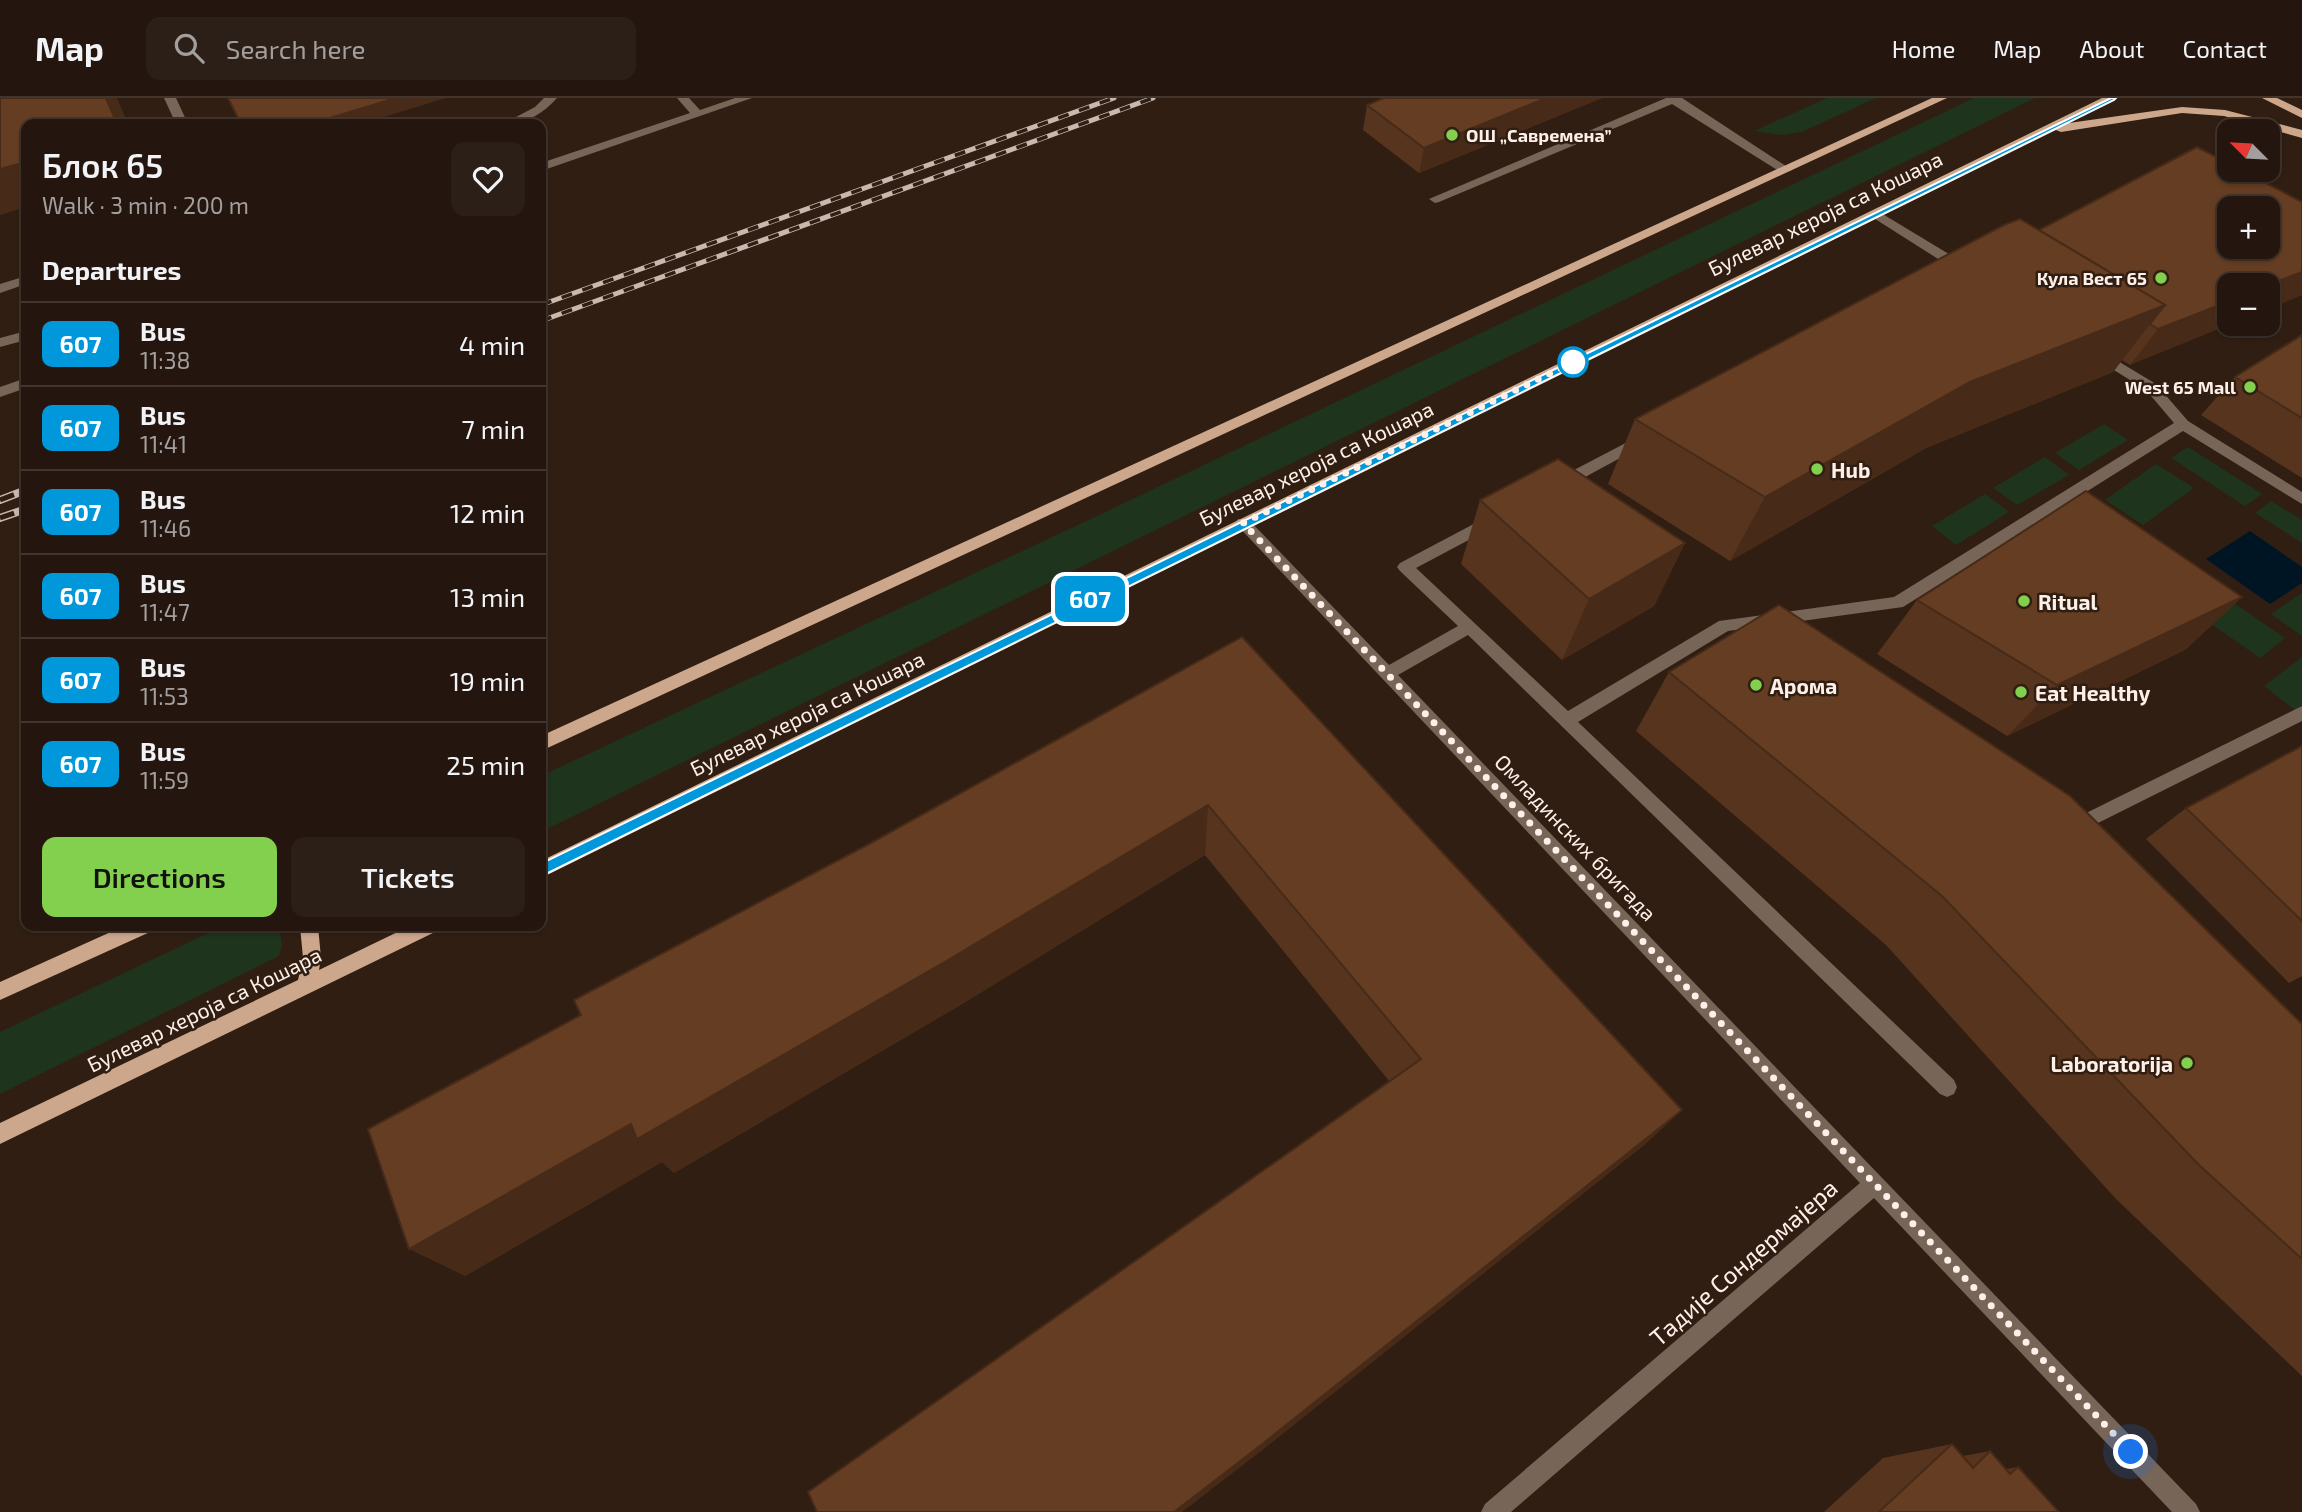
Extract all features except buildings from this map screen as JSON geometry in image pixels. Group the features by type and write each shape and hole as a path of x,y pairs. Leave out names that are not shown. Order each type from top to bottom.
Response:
{"main road":[{"path":"546,742 1941,98"},
{"name":"Булевар хероја са Кошара","path":"546,868 2111,98"},
{"path":"2268,98 2302,115"},
{"path":"2041,132 2182,110 2225,113 2302,134"},
{"path":"0,991 132,931"},
{"path":"306,985 312,958 309,931"},
{"path":"401,931 409,935"},
{"name":"Булевар хероја са Кошара","path":"0,1134 417,931"}],"street":[{"path":"170,98 180,119"},
{"path":"519,119 539,109 551,98"},
{"path":"683,98 698,114"},
{"path":"546,165 746,98"},
{"path":"1435,199 1674,99 1786,170"},
{"path":"1877,214 1964,270"},
{"path":"0,289 21,282"},
{"path":"0,343 21,337"},
{"path":"2081,343 2151,387 2183,424 2302,499"},
{"path":"0,392 21,385"},
{"path":"1567,720 1725,625 1897,603 2183,424"},
{"path":"1550,489 1659,431"},
{"path":"1502,515 1405,567 1947,1087"},
{"name":"Омладинских бригада","path":"1243,523 1874,1184"},
{"path":"1749,622 1772,636"},
{"path":"1388,673 1469,627"},
{"path":"2055,816 2074,835 2302,713"},
{"path":"1874,1184 2188,1512"},
{"name":"Тадије Сондермајера","path":"1493,1512 1874,1184"}],"green space":[{"path":"1827,98 1876,98 1802,132 1782,135 1754,131"},
{"path":"1974,98 2035,98 546,830 546,774 1097,516"},
{"path":"2104,424 2128,440 2079,470 2055,453"},
{"path":"2188,447 2262,494 2245,506 2171,458"},
{"path":"2045,457 2069,475 2017,505 1993,488"},
{"path":"2156,464 2194,488 2143,525 2105,500"},
{"path":"1985,494 2009,512 1956,545 1932,526"},
{"path":"2271,501 2302,520 2302,543 2255,513"},
{"path":"2302,593 2302,636 2271,614"},
{"path":"2225,597 2285,638 2260,658 2200,616"},
{"path":"2302,657 2302,705 2295,710 2264,686"},
{"path":"212,931 280,931 282,945 279,956 0,1094 0,1032"}],"water":[{"path":"2250,531 2302,567 2302,583 2270,604 2206,559"}],"railway":[{"path":"546,303 1114,98"},
{"path":"546,319 1153,98"},
{"path":"0,500 21,492"},
{"path":"0,518 21,511"}],"bus line":[{"name":"607","path":"546,868 2111,98"}],"place":[{"name":"ОШ „Савремена”","path":"1452,135"},
{"name":"Кула Вест 65","path":"2161,278"},
{"name":"West 65 Mall","path":"2250,387"},
{"name":"Hub","path":"1817,469"},
{"name":"Ritual","path":"2024,601"},
{"name":"Арома","path":"1756,685"},
{"name":"Eat Healthy","path":"2021,692"},
{"name":"Laboratorija","path":"2187,1063"}],"route":[{"path":"1573,362 1584,357 1243,523 2131,1452"}]}
